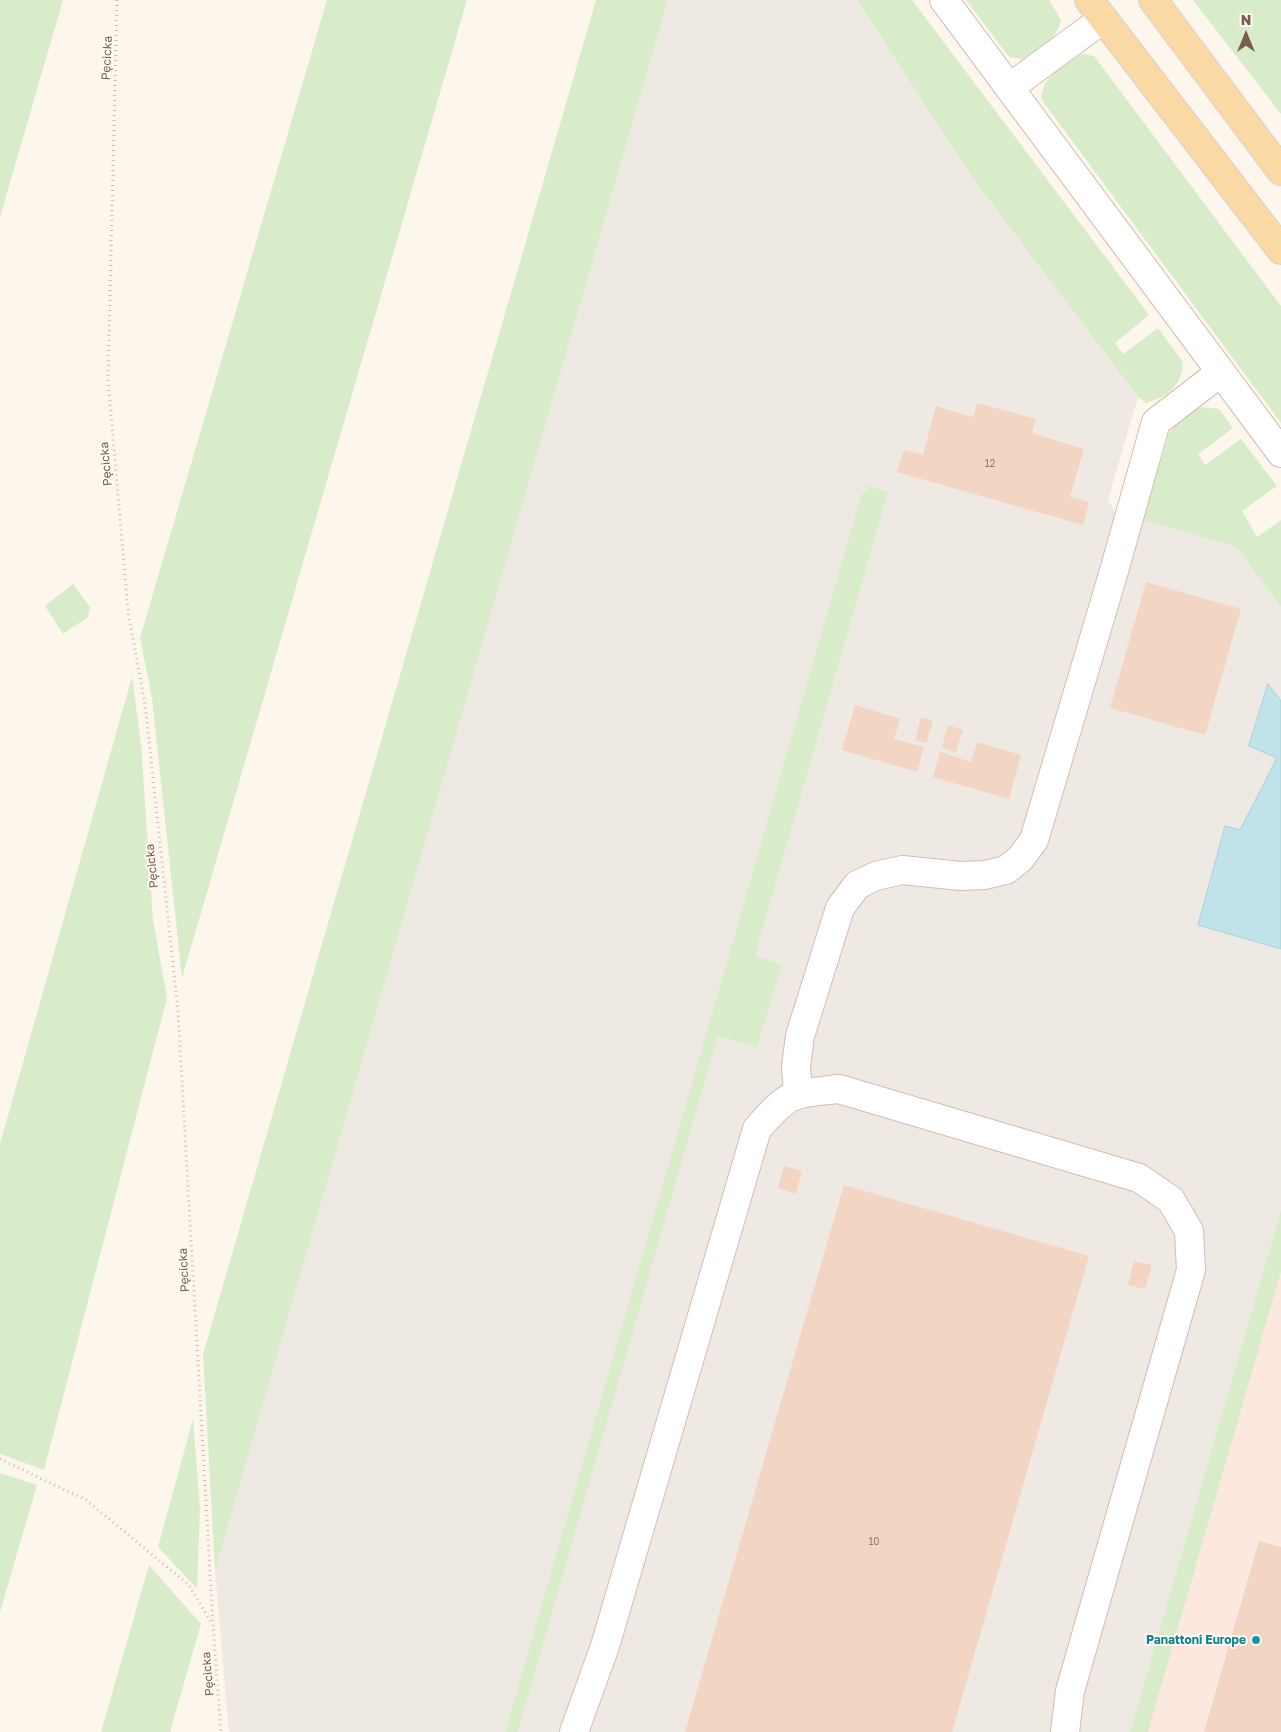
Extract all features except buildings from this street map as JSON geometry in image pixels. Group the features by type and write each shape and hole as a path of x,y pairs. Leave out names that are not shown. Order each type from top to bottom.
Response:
{"main road":[{"path":"1153,0 1281,171"},
{"path":"1096,9 1281,250"}],"street":[{"path":"944,0 1281,453"},
{"path":"1009,88 1096,9"},
{"path":"798,1093 796,1066 800,1036 840,908 857,885 876,876 902,870 962,876 985,875 1006,870 1020,860 1034,840 1156,422 1221,372"},
{"path":"574,1732 605,1646 757,1129 780,1103 798,1093 839,1089 1140,1178 1171,1200 1188,1231 1191,1270 1070,1691 1065,1732"}],"path":[{"name":"Pęcicka","path":"117,0 108,379 128,611 145,704 178,1012 212,1624 221,1732"},
{"path":"0,1459 86,1500 189,1585 212,1624"}],"shaded area":[{"path":"668,0 857,0 971,176 1138,397 1108,500 1115,512 1236,547 1281,607 1281,1210 1130,1732 518,1732 718,1036 782,964 755,956 888,492 880,490 861,497 505,1732 229,1732 215,1571"},
{"path":"1281,1272 1281,1732 1148,1732"}],"green space":[{"path":"0,0 63,0 0,217"},
{"path":"327,0 467,0 182,978 152,698 140,638"},
{"path":"596,0 668,0 215,1571 203,1354"},
{"path":"857,0 912,0 1149,315 1115,343 1123,354 1158,328 1183,362 1180,378 1167,394 1146,403 1138,397 971,176"},
{"path":"966,0 1049,0 1061,20 1055,33 1040,48 1022,59 1009,57"},
{"path":"1193,0 1281,0 1281,114"},
{"path":"1082,54 1094,56 1281,306 1281,423 1041,99 1046,84 1055,72"},
{"path":"1201,407 1219,409 1233,428 1198,454 1205,465 1241,439 1277,486 1242,511 1257,537 1281,520 1281,607 1236,547 1143,520 1169,433 1186,414"},
{"path":"869,486 888,492 755,956 782,964 757,1047 718,1036 518,1732 505,1732 861,496"},
{"path":"73,584 90,607 88,617 63,634 45,606"},
{"path":"132,677 141,744 153,920 167,998 44,1470 0,1454 0,1144"},
{"path":"1281,1210 1281,1272 1148,1732 1130,1732"},
{"path":"193,1419 200,1508 197,1589 158,1547"},
{"path":"0,1473 37,1485 0,1612"},
{"path":"149,1565 201,1624 170,1732 101,1732"}],"water":[{"path":"1268,684 1281,701 1281,949 1198,925 1225,826 1240,830 1277,758 1249,746"}],"place":[{"name":"Panattoni Europe","path":"1256,1640"}]}
